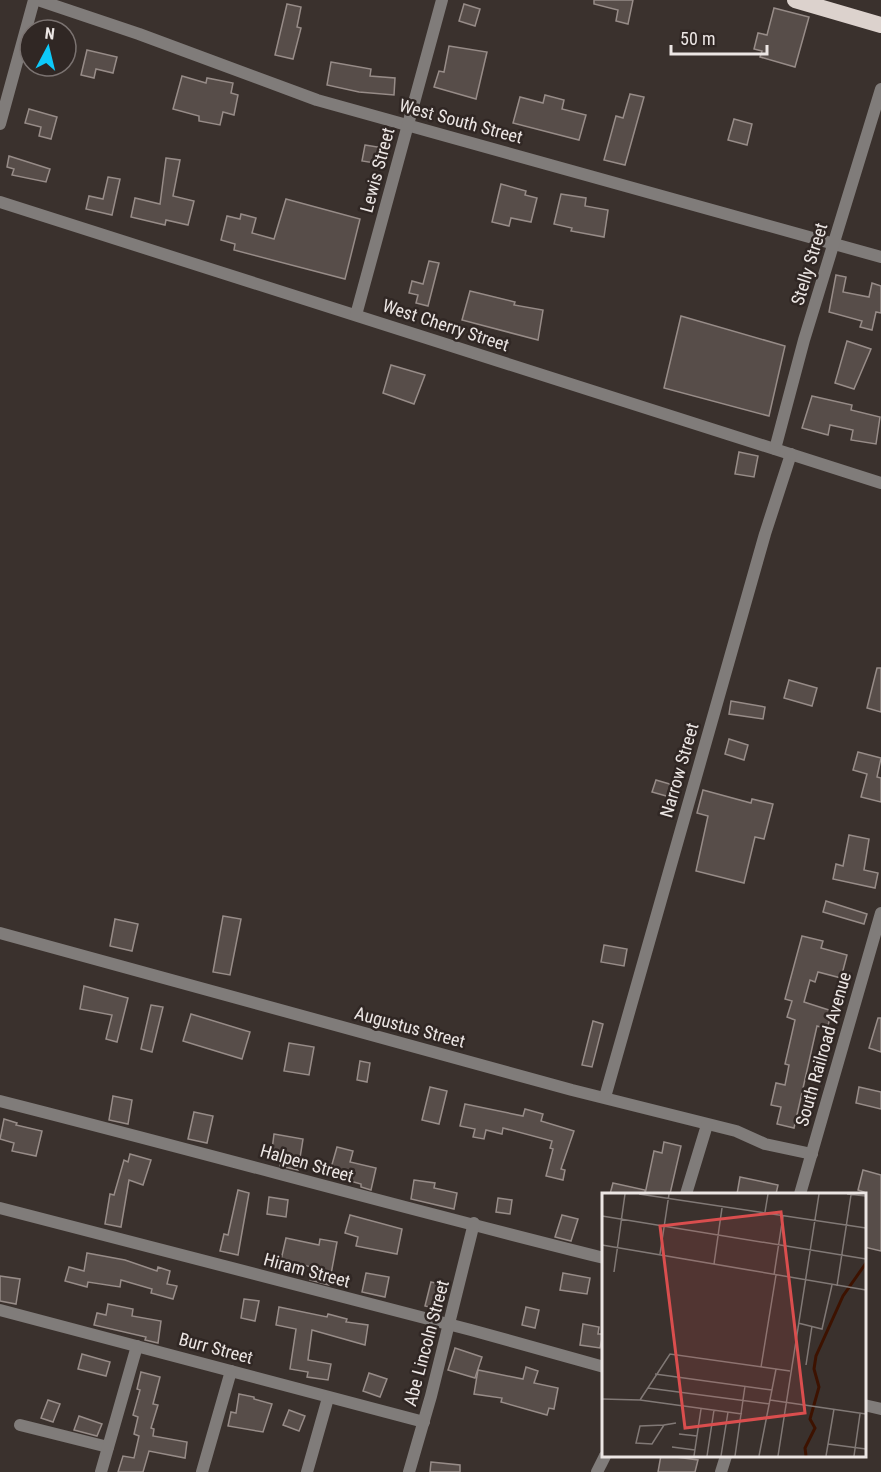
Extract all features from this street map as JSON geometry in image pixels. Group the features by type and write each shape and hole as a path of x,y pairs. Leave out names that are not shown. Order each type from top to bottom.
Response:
{"highway":[{"path":"795,0 881,25"}],"street":[{"name":"West South Street","path":"36,0 139,34 318,100 881,257"},
{"path":"0,124 36,0"},
{"name":"Lewis Street","path":"356,315 442,0"},
{"name":"Stelly Street","path":"775,449 833,245 881,89"},
{"name":"West Cherry Street","path":"0,202 881,483"},
{"name":"Narrow Street","path":"605,1097 765,534 791,454"},
{"name":"South Railroad Avenue","path":"800,1193 881,914"},
{"name":"Augustus Street","path":"0,933 736,1131 765,1144 812,1154"},
{"name":"Halpen Street","path":"0,1101 280,1173 351,1195 474,1223 602,1258"},
{"path":"686,1193 707,1125"},
{"name":"Hiram Street","path":"0,1209 602,1367"},
{"name":"Abe Lincoln Street","path":"409,1472 474,1223"},
{"name":"Burr Street","path":"0,1310 423,1422"},
{"path":"101,1472 136,1347"},
{"path":"202,1472 231,1371"},
{"path":"306,1472 328,1398"},
{"path":"866,1405 881,1409"},
{"path":"20,1425 108,1447"},
{"path":"597,1472 604,1457"},
{"path":"721,1472 725,1457"}],"building":[{"path":"594,0 633,0 628,24 616,21 618,10 594,4"},
{"path":"287,4 301,7 297,27 301,28 293,59 275,55"},
{"path":"464,4 480,9 475,26 459,21"},
{"path":"774,8 809,17 795,67 760,57 762,51 754,49 758,33 767,35"},
{"path":"449,46 487,52 476,99 434,87 439,71 444,72"},
{"path":"87,50 117,57 113,73 96,69 94,78 81,75"},
{"path":"331,62 371,69 370,76 395,78 394,95 359,92 327,85"},
{"path":"182,76 206,83 207,78 233,83 231,93 238,95 234,115 223,112 220,125 199,121 199,116 173,109"},
{"path":"630,94 644,97 625,165 604,160 616,116 623,118"},
{"path":"545,95 564,100 562,109 586,115 579,140 513,123 520,97 543,103"},
{"path":"29,109 57,117 51,139 39,136 41,127 25,123"},
{"path":"734,119 752,124 747,145 728,140"},
{"path":"365,145 384,148 381,164 362,161"},
{"path":"9,156 50,169 46,182 12,175 14,169 7,167"},
{"path":"166,158 180,160 173,196 194,201 188,225 166,220 165,225 131,217 135,198 160,204"},
{"path":"108,177 120,179 112,215 86,209 89,196 103,199"},
{"path":"501,184 526,191 525,195 537,198 531,222 511,218 509,226 492,222"},
{"path":"561,194 586,198 585,206 608,210 604,237 571,231 572,228 554,224"},
{"path":"286,199 360,219 345,279 234,250 235,244 221,240 227,216 240,219 241,214 256,218 252,233 274,239"},
{"path":"429,261 439,263 428,306 416,303 418,295 409,293 412,281 423,284"},
{"path":"836,275 846,277 843,292 869,297 872,283 881,286 881,313 876,312 872,330 860,327 862,321 829,312"},
{"path":"470,291 515,302 514,305 543,310 538,340 462,320"},
{"path":"681,316 785,346 769,416 664,388"},
{"path":"847,341 871,349 854,389 835,383"},
{"path":"391,365 425,375 414,404 383,393"},
{"path":"812,396 852,405 851,410 880,417 876,444 851,440 853,430 830,425 828,435 802,428"},
{"path":"739,452 758,456 754,477 735,474"},
{"path":"877,668 881,668 881,712 867,708"},
{"path":"789,680 817,688 812,706 784,698"},
{"path":"731,701 765,707 763,719 729,714"},
{"path":"729,739 748,745 744,760 725,754"},
{"path":"858,752 881,758 877,777 881,778 881,802 861,797 867,774 853,770"},
{"path":"656,780 680,787 677,799 652,792"},
{"path":"703,790 751,803 752,799 773,804 764,839 755,837 744,883 696,871 708,816 697,813"},
{"path":"849,835 869,839 864,870 878,873 875,888 833,879 836,864 843,866"},
{"path":"826,901 867,914 864,924 823,912"},
{"path":"223,916 241,919 230,975 213,972"},
{"path":"115,919 138,924 132,951 110,946"},
{"path":"802,936 823,941 821,948 847,955 841,978 818,972 815,982 810,980 804,1002 832,1011 827,1029 817,1026 794,1128 777,1124 781,1107 771,1105 776,1083 785,1085 789,1065 785,1064 795,1020 787,1017 792,1001 785,999"},
{"path":"604,945 627,949 624,966 601,962"},
{"path":"84,986 128,998 117,1042 106,1039 112,1015 80,1009"},
{"path":"151,1005 163,1007 152,1052 141,1049"},
{"path":"191,1014 250,1032 242,1059 183,1041"},
{"path":"878,1018 881,1018 881,1052 869,1048"},
{"path":"593,1021 603,1024 592,1067 582,1065"},
{"path":"289,1043 314,1047 309,1075 284,1071"},
{"path":"360,1061 370,1063 367,1082 357,1080"},
{"path":"430,1087 447,1091 439,1124 422,1120"},
{"path":"859,1087 881,1092 881,1109 856,1103"},
{"path":"113,1096 132,1100 128,1124 109,1120"},
{"path":"465,1104 523,1116 525,1109 543,1114 541,1121 574,1131 561,1169 565,1170 563,1180 546,1176 553,1149 550,1148 552,1141 503,1128 502,1134 486,1130 484,1139 473,1137 475,1129 460,1126"},
{"path":"194,1112 213,1116 207,1143 188,1139"},
{"path":"4,1119 17,1123 16,1125 42,1131 36,1156 12,1151 14,1143 0,1139"},
{"path":"274,1134 303,1139 298,1170 280,1166 281,1160 271,1158"},
{"path":"664,1142 681,1146 670,1193 645,1193 654,1151 662,1153"},
{"path":"337,1147 353,1151 350,1162 376,1168 371,1190 361,1187 361,1184 329,1175"},
{"path":"130,1154 151,1160 143,1185 129,1180 121,1227 105,1224 110,1194 114,1195 124,1160 128,1162"},
{"path":"863,1170 881,1175 881,1251 866,1247 866,1193 858,1190"},
{"path":"740,1177 778,1185 776,1193 737,1193"},
{"path":"414,1180 435,1183 434,1188 457,1193 454,1209 411,1199"},
{"path":"613,1183 645,1190 645,1193 610,1193"},
{"path":"238,1190 249,1193 238,1255 220,1251 224,1234 228,1235"},
{"path":"269,1197 288,1200 286,1217 267,1214"},
{"path":"498,1198 512,1200 510,1214 496,1212"},
{"path":"350,1215 402,1229 397,1254 356,1246 358,1237 345,1233"},
{"path":"562,1215 578,1219 571,1241 555,1237"},
{"path":"286,1238 319,1245 320,1239 337,1242 329,1285 310,1280 312,1267 281,1260"},
{"path":"87,1253 125,1260 157,1271 158,1267 170,1271 167,1284 177,1286 173,1299 151,1293 152,1289 121,1280 120,1287 88,1282 87,1287 65,1281 69,1267 84,1271"},
{"path":"366,1273 389,1277 385,1297 362,1292"},
{"path":"563,1273 590,1278 587,1294 560,1290"},
{"path":"0,1276 20,1279 16,1304 0,1301"},
{"path":"431,1282 444,1285 438,1309 425,1306"},
{"path":"244,1299 259,1301 255,1321 241,1318"},
{"path":"108,1304 133,1309 132,1316 161,1321 158,1343 145,1340 146,1337 94,1325 97,1313 106,1315"},
{"path":"279,1307 327,1317 328,1314 347,1319 346,1322 368,1325 365,1345 312,1330 308,1360 331,1364 328,1380 307,1377 308,1372 290,1369 296,1329 276,1325"},
{"path":"526,1307 539,1310 535,1328 522,1325"},
{"path":"583,1324 599,1327 598,1334 602,1334 600,1348 580,1345"},
{"path":"455,1348 482,1357 475,1378 448,1370"},
{"path":"82,1354 110,1362 106,1376 78,1369"},
{"path":"526,1367 538,1371 534,1383 558,1388 554,1409 549,1408 547,1415 501,1402 502,1398 474,1394 478,1370 523,1379"},
{"path":"141,1372 160,1377 153,1404 158,1405 151,1428 154,1429 153,1436 187,1442 185,1458 149,1451 143,1472 118,1472 123,1456 134,1458 139,1436 134,1434 138,1417 133,1415 140,1390 137,1389"},
{"path":"369,1373 387,1379 380,1397 363,1391"},
{"path":"239,1394 272,1404 263,1432 228,1426 231,1412 236,1413"},
{"path":"48,1400 60,1404 53,1422 41,1418"},
{"path":"289,1410 305,1416 299,1431 283,1425"},
{"path":"79,1416 102,1424 97,1436 74,1430"},
{"path":"661,1457 698,1460 695,1472 658,1472"},
{"path":"431,1462 460,1465 460,1472 430,1472"}]}
